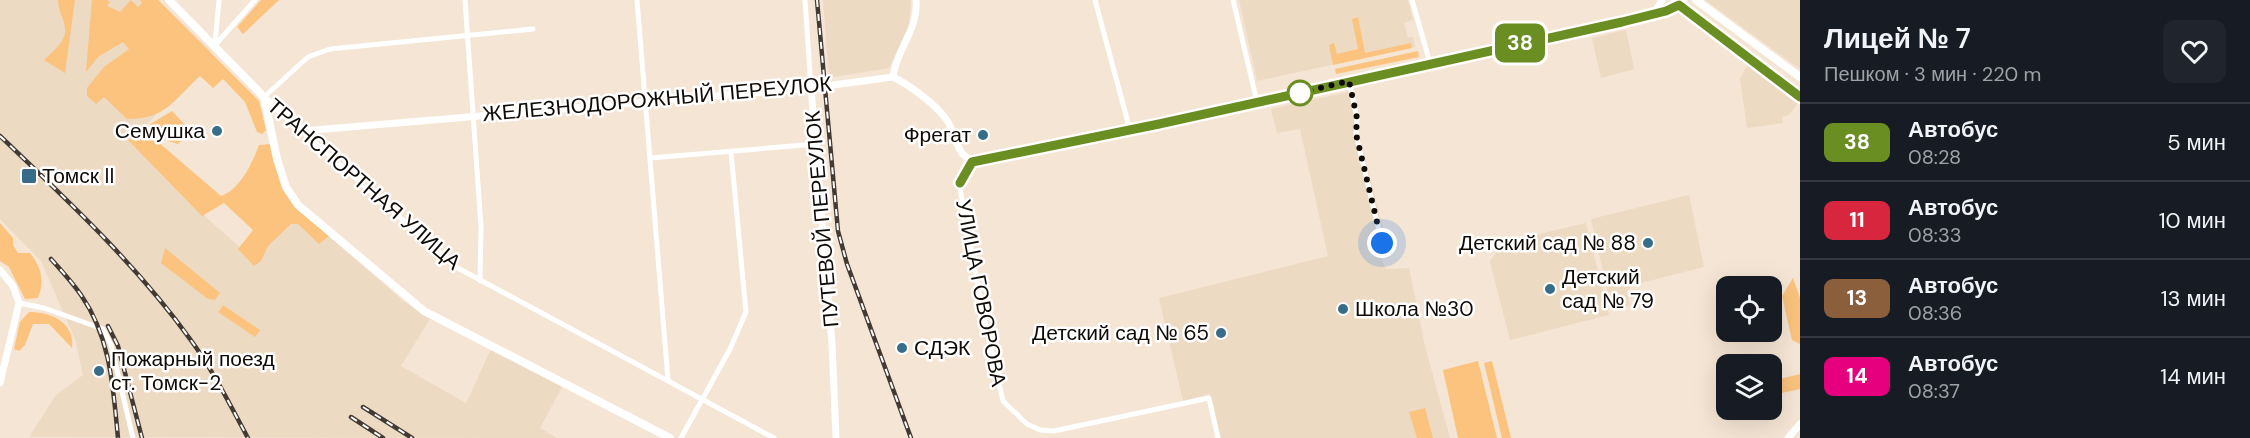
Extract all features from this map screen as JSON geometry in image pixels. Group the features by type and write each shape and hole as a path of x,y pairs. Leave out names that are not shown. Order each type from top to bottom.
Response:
{"main road":[{"name":"ТРАНСПОРТНАЯ УЛИЦА","path":"168,0 264,97"},
{"path":"1696,0 1800,77"},
{"path":"1679,2 1800,97"},
{"path":"1779,81 1788,68"},
{"path":"264,97 277,159 286,187 298,205 405,297 424,311 670,438"}],"street":[{"path":"215,45 219,0"},
{"path":"215,45 255,0"},
{"path":"465,0 466,38 475,114 481,226 480,281"},
{"path":"637,0 668,380"},
{"name":"ПУТЕВОЙ ПЕРЕУЛОК","path":"805,0 832,343 836,438"},
{"path":"916,0 914,25 894,68 893,77 946,119 962,155 972,162 1130,130 1654,14 1679,2"},
{"path":"1095,0 1130,130"},
{"path":"1233,0 1257,102"},
{"path":"1413,0 1430,63"},
{"path":"1654,14 1662,0"},
{"path":"264,97 308,57 330,49 466,38 533,29"},
{"name":"ЖЕЛЕЗНОДОРОЖНЫЙ ПЕРЕУЛОК","path":"302,131 475,114 811,88 893,77"},
{"path":"1349,81 1357,118 1356,134 1382,243"},
{"name":"ТРАНСПОРТНАЯ УЛИЦА","path":"264,97 437,252 480,281 703,398 774,438"},
{"path":"650,158 816,144"},
{"path":"681,438 730,350 746,312 731,152"},
{"name":"УЛИЦА ГОВОРОВА","path":"972,162 960,183 983,313 1003,401 1027,424 1040,430 1054,431 1209,398 1218,438"},
{"path":"0,270 13,286 19,303 0,383"},
{"path":"19,303 44,308 104,329 111,345 133,438"},
{"path":"1788,438 1800,424"}],"shaded area":[{"path":"0,0 158,0 211,51 139,134 207,218 253,259 298,209 402,300 430,319 401,366 466,403 491,349 562,387 540,428 557,438 29,437 56,395 83,375 75,339 41,261 0,219"},
{"path":"58,0 75,0 65,73 44,60 58,46 65,33"},
{"path":"92,0 107,0 110,2 107,6 120,12 131,0 138,7 142,3 140,0 158,0 259,101 266,130 262,134 257,132 245,102 223,79 213,88 200,76 168,107 151,116 127,119 104,97 96,104 87,96 87,88 104,67 129,49 123,42 98,57 86,72"},
{"path":"261,0 279,0 243,34 237,27"},
{"path":"823,0 911,0 909,25 889,68 829,78"},
{"path":"1239,0 1408,0 1413,20 1404,23 1408,37 1413,37 1415,47 1257,81"},
{"path":"1705,0 1800,0 1800,69"},
{"path":"1358,17 1365,53 1411,43 1412,48 1333,65 1329,45 1334,43 1337,54 1358,49 1352,19"},
{"path":"1626,30 1634,69 1601,78 1592,38"},
{"path":"1418,51 1419,57 1336,74 1335,69"},
{"path":"1747,65 1798,103 1789,115 1782,117 1783,123 1747,128 1740,79"},
{"path":"1348,92 1387,244 1376,247 1386,269 1409,268 1425,346 1450,438 1221,438 1209,394 1183,401 1159,298 1328,256 1300,129 1277,133 1271,109"},
{"path":"172,111 191,131 178,144 168,141 150,124"},
{"path":"136,131 157,141 221,196 240,182 259,145 271,144 295,207 329,236 319,244 298,224 291,224 268,246 261,261 254,266 238,249 253,230 224,203 202,216 128,140"},
{"name":"Детский сад № 88","path":"1689,195 1704,267 1633,285 1627,291 1630,306 1612,311 1591,219"},
{"path":"0,223 13,238 13,245 18,253 30,253 37,263 41,274 38,298 25,299 9,267 0,261"},
{"name":"Детский сад № 79","path":"1586,223 1609,315 1510,340 1490,262 1502,243"},
{"path":"165,248 220,293 215,300 208,299 161,263"},
{"path":"1793,278 1800,298 1800,344 1792,340 1782,296"},
{"path":"223,305 260,330 255,337 218,312"},
{"path":"29,312 54,317 66,326 72,339 72,348 49,324 33,324 25,345 19,351 14,349 20,322"},
{"path":"1478,361 1497,438 1458,438 1443,370"},
{"path":"1492,361 1511,438 1502,438 1484,363"},
{"path":"1800,374 1800,389 1782,393 1782,378"},
{"path":"1425,408 1433,438 1417,438 1409,412"}],"railway":[{"path":"817,0 838,231 847,264 911,438"},
{"path":"0,136 100,233 169,311 206,363 248,438"},
{"path":"51,259 81,295 99,328 109,364 118,438"},
{"path":"108,326 118,346 142,438"},
{"path":"363,407 412,438"},
{"path":"351,417 383,438"}],"bus line":[{"name":"38","path":"960,183 972,162 1159,124 1622,22 1666,11 1679,5 1800,97"}],"place":[{"name":"Семушка","path":"217,131"},
{"name":"Фрегат","path":"983,135"},
{"name":"Томск II","path":"29,176"},
{"name":"Детский сад № 88","path":"1648,243"},
{"name":"Детский сад № 79","path":"1550,289"},
{"name":"Школа №30","path":"1343,309"},
{"name":"Детский сад № 65","path":"1221,333"},
{"name":"СДЭК","path":"902,348"},
{"name":"Пожарный поезд ст. Томск-2","path":"99,371"}],"route":[{"path":"1300,93 1349,81 1357,118 1356,134 1382,243"}]}
